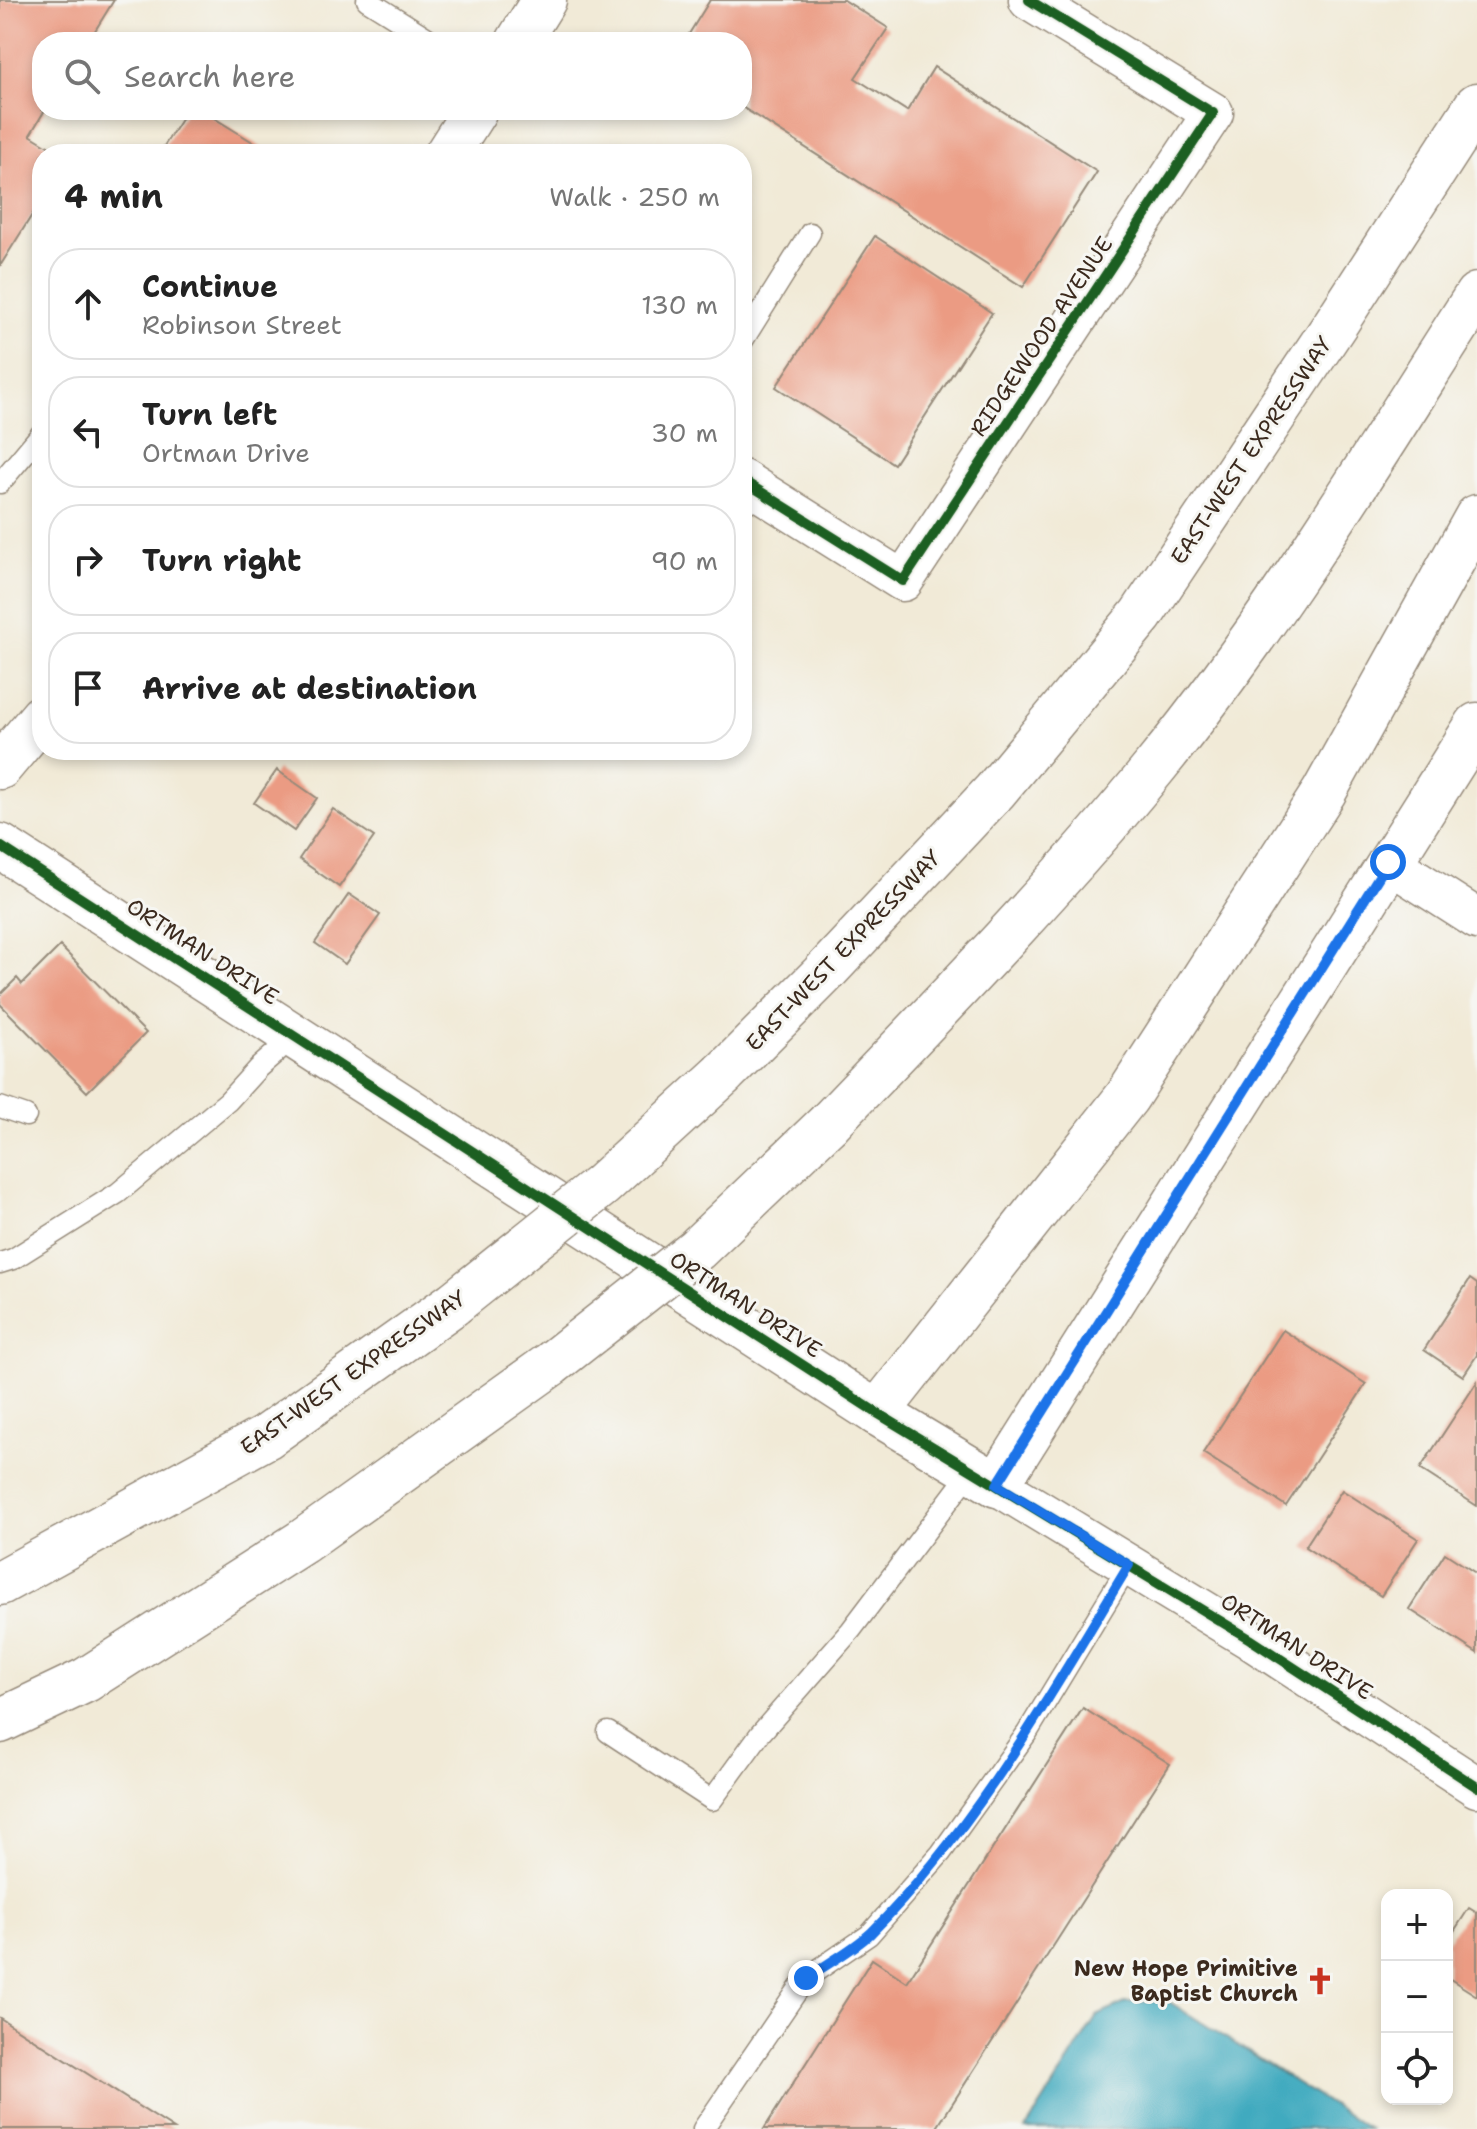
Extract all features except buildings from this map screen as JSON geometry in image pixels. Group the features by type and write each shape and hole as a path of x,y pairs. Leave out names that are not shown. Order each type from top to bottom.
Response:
{"main road":[{"path":"524,32 544,0"},
{"name":"EAST-WEST EXPRESSWAY","path":"0,1583 266,1437 453,1304 602,1185 723,1074 822,975 995,791 1141,615 1477,105"},
{"path":"453,144 469,120"},
{"path":"0,1721 86,1680 302,1542 551,1364 697,1249 828,1124 989,958 1155,767 1279,602 1477,295"},
{"path":"877,1413 1127,1097 1324,792 1477,517"},
{"path":"984,1478 1477,725"},
{"path":"0,767 32,729"},
{"name":"ORTMAN DRIVE","path":"0,846 877,1413 984,1478"}],"street":[{"name":"RIDGEWOOD AVENUE","path":"752,486 903,581 1213,113 1029,0"},
{"path":"1388,862 1477,919"},
{"name":"ORTMAN DRIVE","path":"984,1478 1474,1779"}],"lane":[{"path":"367,0 418,32"},
{"path":"752,326 810,233"},
{"path":"0,483 32,445"},
{"path":"0,1263 13,1259 118,1193 228,1101 258,1068 296,1035"},
{"path":"0,1107 26,1116"},
{"path":"608,1732 712,1800 760,1734 984,1478"},
{"path":"703,2129 806,1978 869,1935 941,1853 1027,1733 1129,1565"}],"water":[{"path":"1168,2001 1369,2129 1026,2129 1097,2016 1127,2002"}],"cycle path":[{"path":"752,486 903,581 1213,113 1029,0"},
{"path":"0,846 877,1413 1250,1639 1477,1787"}],"place":[{"name":"New Hope Primitive Baptist Church","path":"1320,1981"}],"route":[{"path":"806,1978 869,1935 941,1853 1027,1733 1129,1565 997,1485 1388,862"}]}
